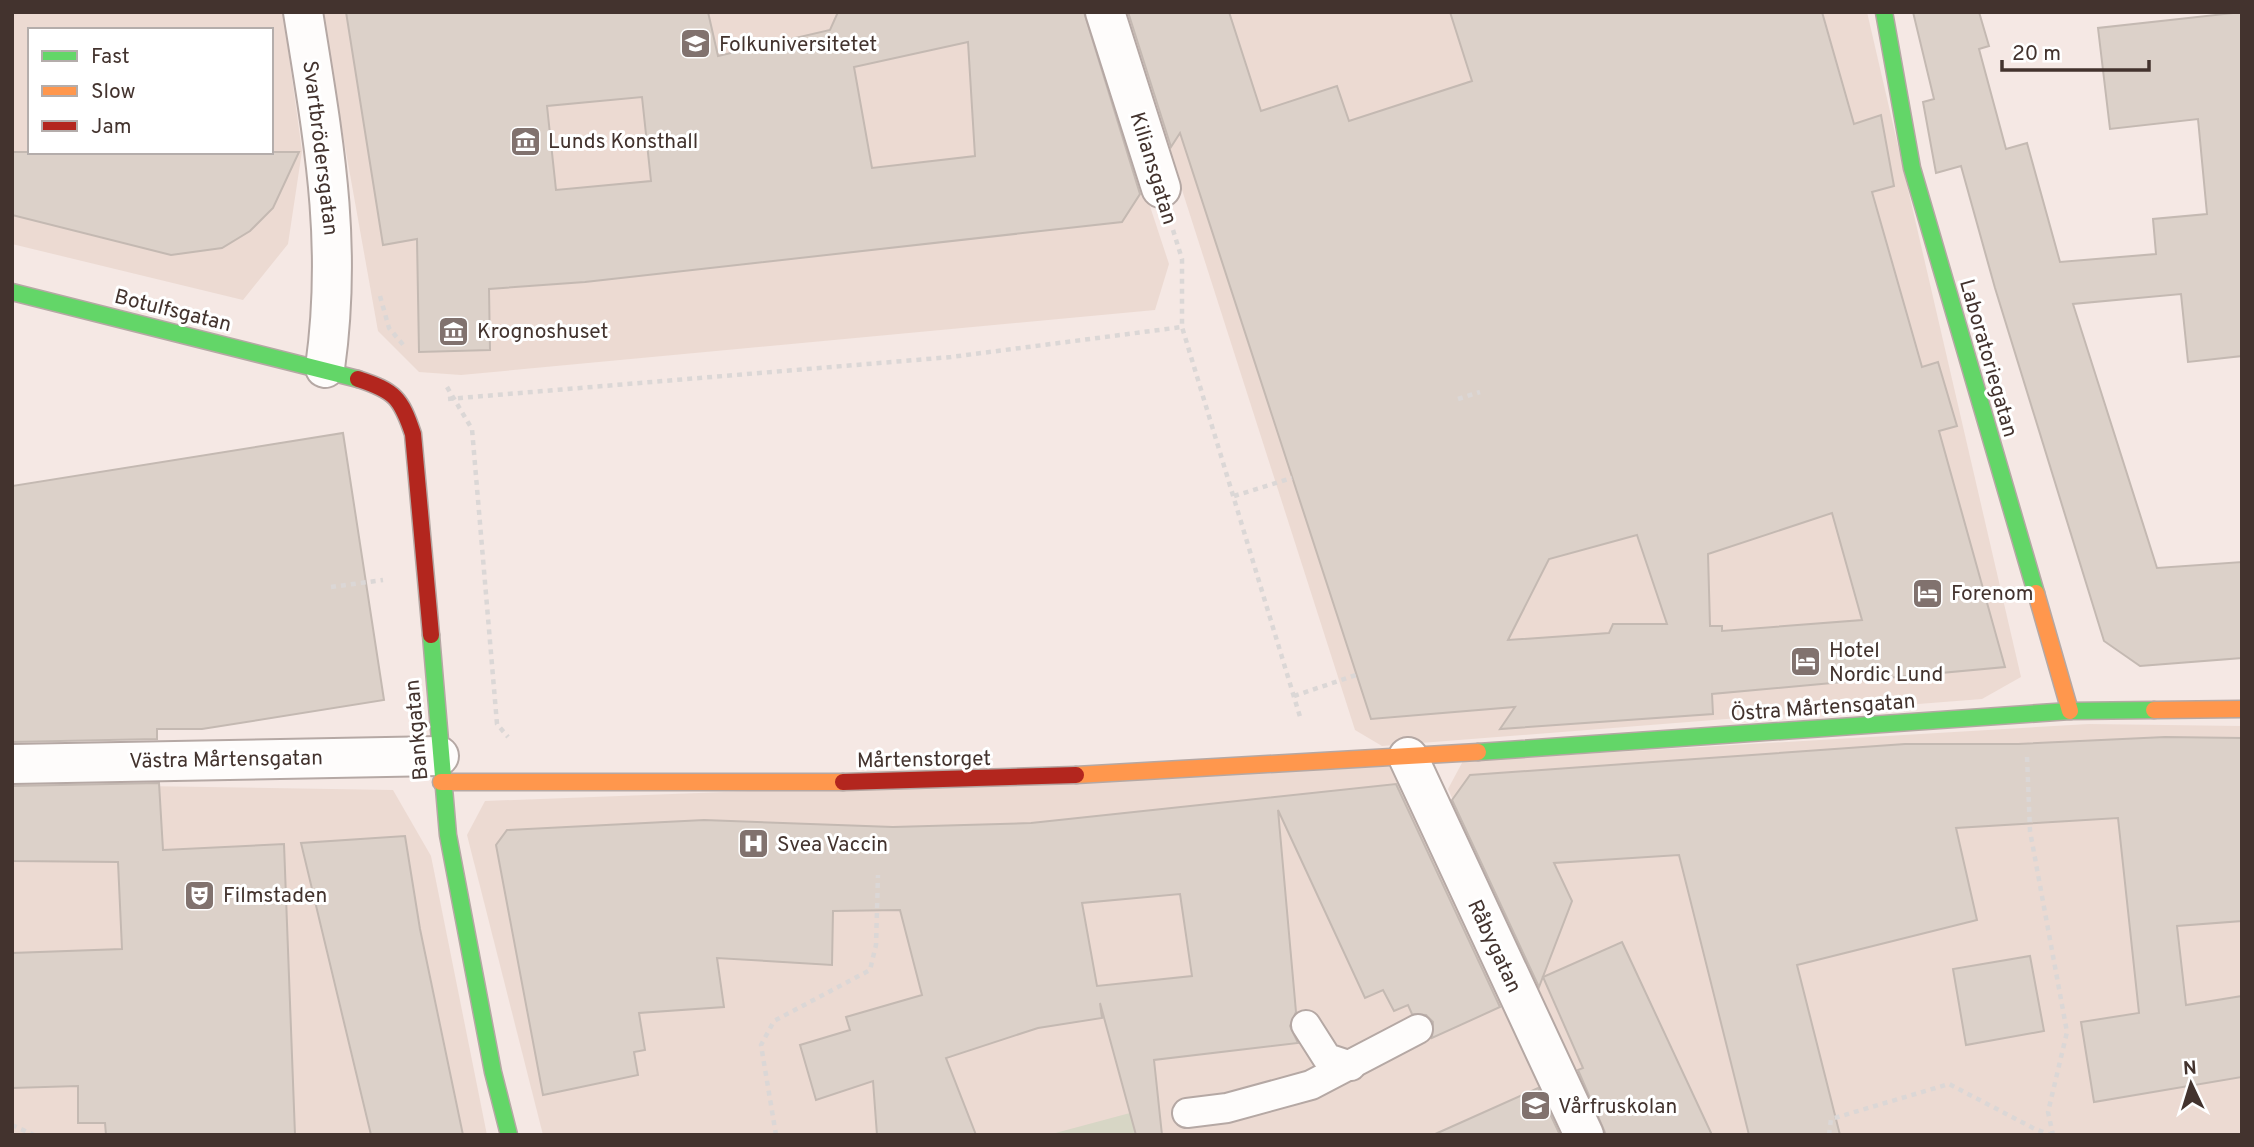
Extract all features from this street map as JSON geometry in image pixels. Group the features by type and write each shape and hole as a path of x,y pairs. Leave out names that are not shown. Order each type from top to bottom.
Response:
{"street":[{"name":"Svartbrödersgatan","path":"303,12 329,177 334,232 331,321 324,369"},
{"name":"Kiliansgatan","path":"1105,12 1161,188"},
{"name":"Laboratoriegatan","path":"1884,12 1892,43 1899,108 1912,168 2070,711"},
{"name":"Botulfsgatan","path":"12,292 324,369"},
{"path":"324,369 377,384 402,403"},
{"name":"Bankgatan","path":"402,403 413,434 440,769 448,835 493,1072 509,1135"},
{"name":"Östra Mårtensgatan","path":"1408,757 2070,711 2242,709"},
{"name":"Mårtenstorget","path":"440,769 880,782 1408,757"},
{"name":"Råbygatan","path":"1408,757 1504,993 1584,1135"},
{"name":"Västra Mårtensgatan","path":"12,764 440,769"}],"lane":[{"path":"1306,1025 1327,1058 1351,1066"},
{"path":"1186,1113 1227,1108 1311,1085 1418,1029"}],"path":[{"name":"Kiliansgatan","path":"1161,188 1182,259 1182,327 1314,761"},
{"path":"402,403 951,357 1182,327"},
{"path":"1458,399 1480,392"},
{"path":"1234,496 1292,478"},
{"path":"331,587 386,579"},
{"path":"1294,696 1356,675"},
{"path":"2026,715 2029,831 2067,1032 2048,1112 2052,1135"},
{"path":"776,1135 761,1045 774,1021 870,970 876,945 878,875"},
{"path":"1829,1135 1831,1119 1949,1084 2052,1135"},
{"path":"12,1125 34,1135"}],"shaded area":[{"path":"12,12 283,12 302,151 288,244 243,300 12,244"},
{"path":"321,12 1086,12 1169,264 1155,310 461,375 419,372 378,331"},
{"path":"1125,12 1867,12 2021,677 1982,699 1382,746 1355,730"},
{"path":"2089,724 2242,726 2242,1135 1603,1135 1448,789 1463,761"},
{"path":"1405,766 1566,1135 543,1135 467,835 485,801"},
{"path":"12,784 393,790 431,856 487,1135 12,1135"}],"green space":[{"path":"1130,1113 1137,1135 1048,1135"}],"building":[{"path":"346,12 708,12 718,56 830,30 838,12 1084,12 1140,194 1122,222 585,282 489,289 490,350 419,352 417,239 383,245","holes":["968,42 975,156 872,168 854,67","642,97 651,181 556,190 547,106"]},
{"path":"1128,12 1229,12 1261,111 1337,86 1349,121 1472,81 1450,12 1822,12 1854,124 1881,115 1894,186 1872,192 1922,367 1938,362 1957,426 1939,431 2005,667 1712,694 1713,714 1500,729 1515,707 1371,719 1180,133 1171,147","holes":["1832,513 1862,620 1722,631 1722,626 1710,626 1708,554","1637,535 1667,624 1613,624 1609,633 1508,640 1549,559"]},
{"path":"1913,12 1979,12 1989,46 1979,49 2006,149 2027,143 2060,262 2156,254 2153,219 2207,214 2198,119 2110,129 2098,28 2242,12 2242,356 2188,362 2181,294 2073,304 2157,568 2242,562 2242,658 2140,666 2104,641 1995,288 1961,166 1936,173 1923,102 1934,99"},
{"path":"12,152 299,152 273,208 250,231 222,248 171,255 12,215"},
{"path":"343,433 384,700 202,729 157,729 157,739 12,742 12,486"},
{"path":"2165,737 2242,738 2242,921 2177,926 2186,1005 2242,996 2242,1077 2094,1102 2081,1022 2139,1013 2118,818 1956,828 1977,920 1797,965 1840,1135 1749,1135 1679,855 1554,863 1572,901 1539,987 1452,800 1470,775 1905,744 2018,744"},
{"path":"159,783 163,850 284,844 295,1135 106,1135 105,1123 78,1123 78,1086 12,1088 12,953 122,949 118,862 12,861 12,786"},
{"path":"1396,784 1500,1007 1432,1038 1433,1022 1426,1015 1412,1014 1408,1005 1394,1011 1383,990 1365,998 1278,810 1296,1012 1290,1026 1298,1043 1154,1060 1162,1135 1136,1135 1100,1003 1102,1018 1038,1028 946,1058 976,1135 877,1135 873,1081 816,1100 800,1045 850,1030 846,1017 922,995 900,910 833,911 832,965 717,958 724,1007 639,1013 645,1050 634,1052 638,1075 543,1095 496,845 507,830 704,820 893,827 1031,823","holes":["1180,894 1192,976 1097,986 1082,903"]},
{"path":"405,836 420,929 463,1135 371,1135 301,843"},
{"path":"1622,942 1712,1135 1606,1135 1578,1070 1583,1068 1543,977"},
{"path":"2030,956 2044,1031 1966,1045 1953,969"},
{"name":"Vårfruskolan","path":"1538,1088 1560,1135 1433,1135"}],"traffic: fast":[{"path":"1884,12 1912,168 2036,593"},
{"path":"12,292 358,379"},
{"path":"431,635 448,835 493,1072 509,1135"},
{"path":"1478,752 2070,711 2154,710"}],"traffic: slow":[{"path":"2036,593 2070,711"},
{"path":"2154,710 2242,709"},
{"path":"1076,775 1478,752"},
{"path":"441,782 843,782"}],"traffic: jam":[{"path":"358,379 395,397 405,412 413,434 431,635"},
{"path":"843,782 1076,775"}],"place":[{"name":"Folkuniversitetet","path":"696,44"},
{"name":"Lunds Konsthall","path":"525,141"},
{"name":"Krognoshuset","path":"454,331"},
{"name":"Forenom","path":"1928,593"},
{"name":"Hotel Nordic Lund","path":"1806,662"},
{"name":"Svea Vaccin","path":"754,844"},
{"name":"Filmstaden","path":"200,895"},
{"name":"Vårfruskolan","path":"1535,1106"}]}
